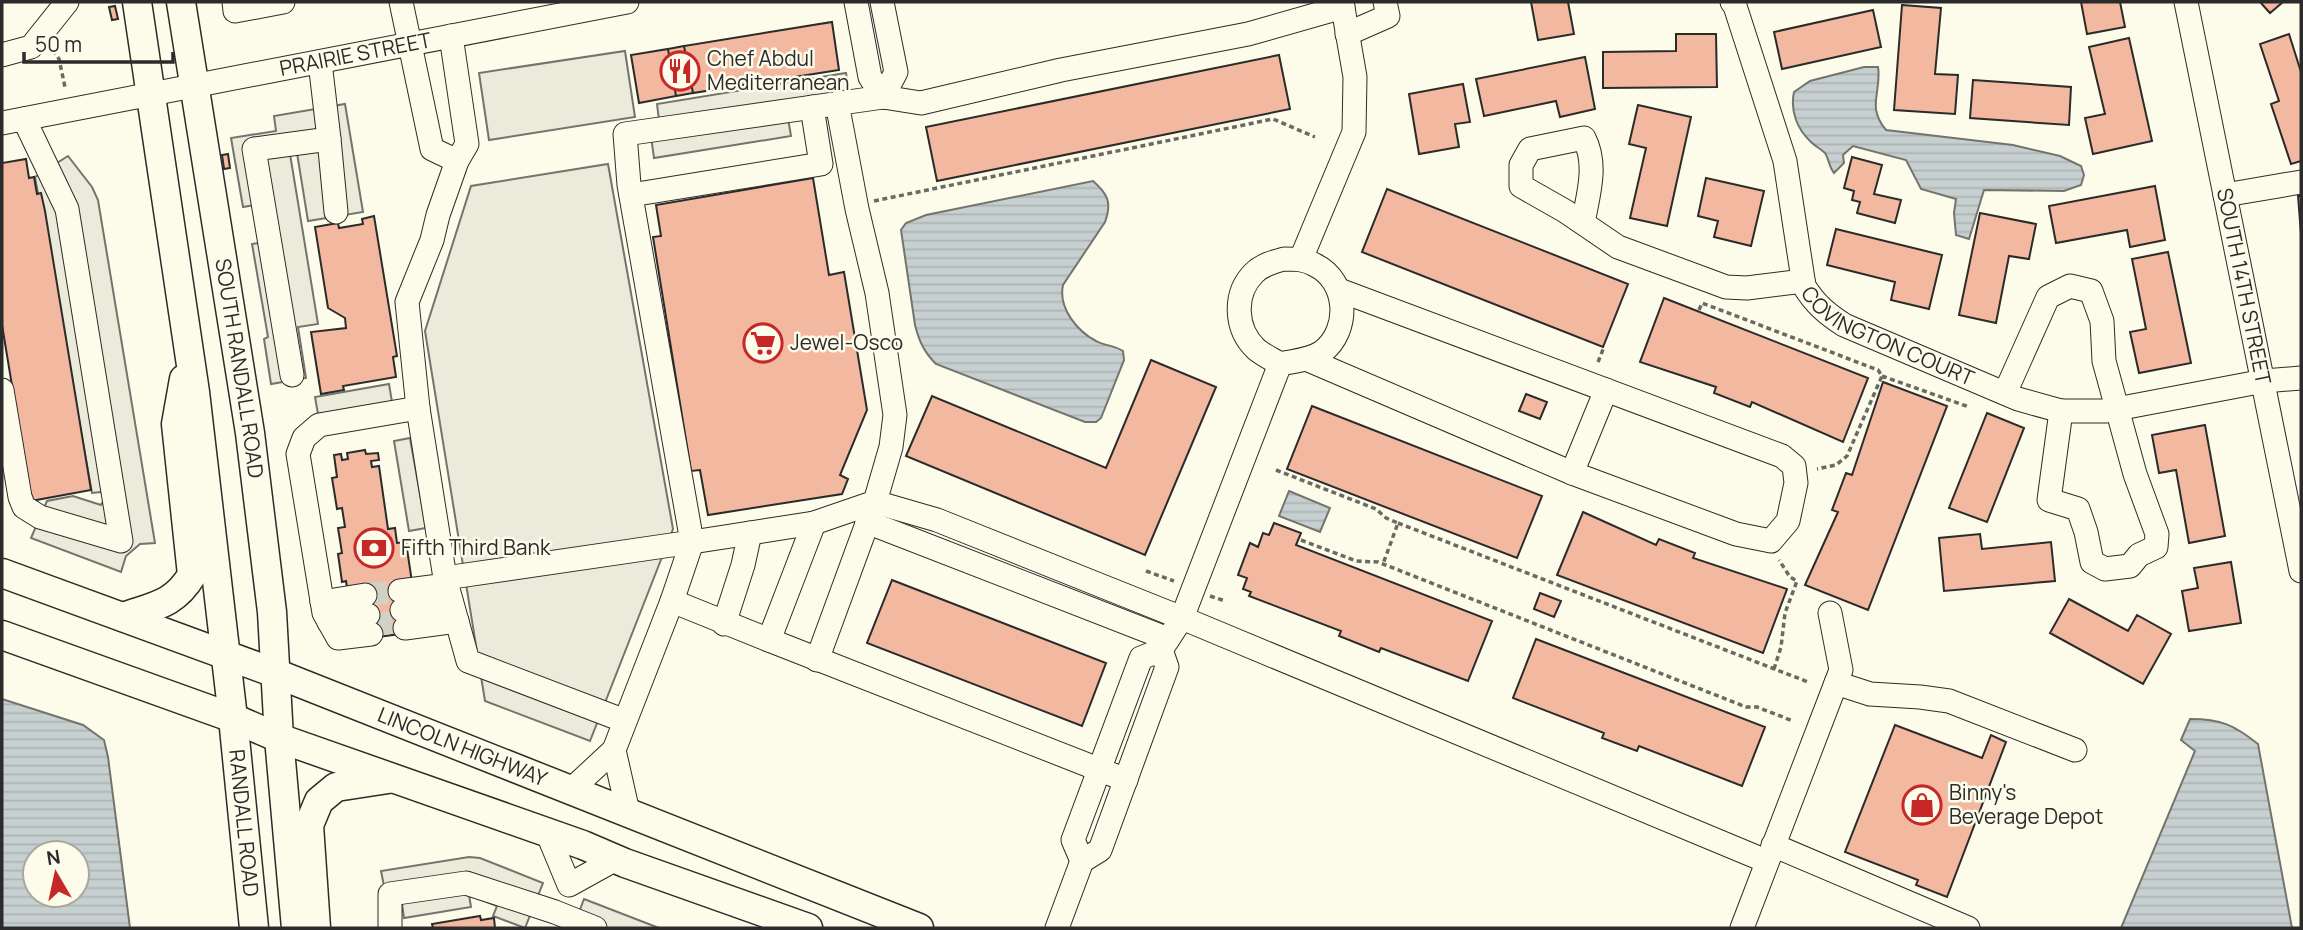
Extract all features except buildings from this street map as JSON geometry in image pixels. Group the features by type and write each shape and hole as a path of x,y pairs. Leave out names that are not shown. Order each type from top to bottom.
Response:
{"main road":[{"path":"137,2 189,352 233,718"},
{"name":"SOUTH RANDALL ROAD","path":"181,2 250,433 272,612 279,738"},
{"path":"123,617 167,602 183,590 192,575 176,424 189,352"},
{"name":"LINCOLN HIGHWAY","path":"2,573 275,673 919,928"},
{"path":"2,635 233,718 279,738 547,832 808,928"},
{"name":"RANDALL ROAD","path":"233,718 254,928"},
{"name":"RANDALL ROAD","path":"279,738 296,928"},
{"path":"316,928 309,825 318,801 336,788 393,778"}],"street":[{"path":"2,55 31,47 66,2"},
{"path":"234,2 235,11 283,2"},
{"path":"401,2 432,149 457,161"},
{"name":"PRAIRIE STREET","path":"13,121 409,45 588,6 627,2"},
{"path":"856,2 870,76 883,97"},
{"path":"882,2 896,72 883,97"},
{"path":"1347,34 1388,16 1385,2"},
{"name":"COVINGTON COURT","path":"1732,2 1785,161 1791,186 1803,281 1813,301 1844,325 2005,393 2061,411 2106,411 2264,381 2301,379"},
{"name":"SOUTH 14TH STREET","path":"2186,2 2264,381 2295,503 2301,571"},
{"path":"572,789 614,750 692,542 631,195 625,134 883,97 920,103 1061,70 1248,34 1342,5 1355,77 1354,132 1301,259"},
{"path":"451,36 467,144 457,161 432,240 407,302 418,408 451,598 468,661 625,721"},
{"path":"320,62 337,212"},
{"path":"817,660 871,512 891,447 895,415 877,293 857,209 837,103"},
{"path":"631,195 821,164 812,107"},
{"path":"2,390 24,507 40,517 121,541 67,209 13,121"},
{"path":"292,375 254,149 329,139"},
{"path":"2225,195 2301,182"},
{"path":"1583,223 1618,247 1726,287 1747,288 1803,281"},
{"path":"1284,259 1301,259 1317,265 1330,276 1339,290 1342,307 1340,324 1333,340 1321,352 1306,359 1280,364 1258,350 1246,337 1240,321 1239,304 1243,288 1253,274 1267,264 1284,259"},
{"path":"2005,393 2048,297 2070,286 2091,291 2102,321 2104,361 2134,474 2157,534 2156,547 2139,555 2130,566 2105,569 2092,562 2078,509 2049,500 2061,411"},
{"path":"1306,359 1573,474 1737,534 1771,541 1788,520 1796,483 1794,466 1782,456 1339,290"},
{"path":"1082,861 1073,840 1141,658 1164,645 1182,618 1280,364"},
{"path":"1573,474 1606,390"},
{"path":"329,621 298,454 304,438 319,425 418,408"},
{"path":"871,512 1164,645"},
{"path":"451,598 402,610 692,542 871,512 937,520 1769,853 1968,928"},
{"path":"769,640 814,523"},
{"path":"724,624 750,533"},
{"path":"672,601 724,624 1126,780"},
{"path":"1742,928 1842,670 1830,613"},
{"path":"329,621 368,615 329,621"},
{"path":"1057,928 1082,861 1100,850 1167,667 1164,645"},
{"path":"1836,683 1870,694 1950,701 2075,750"},
{"path":"614,750 628,812"},
{"path":"547,832 569,885"},
{"path":"552,920 569,885 616,859"},
{"path":"390,928 390,894 466,883 552,920 595,928"}],"path":[{"path":"49,45 60,60 65,87"},
{"path":"874,201 1273,119 1315,137"},
{"path":"1699,310 1702,303 1859,362 1878,370 1882,376 1969,407"},
{"path":"1598,362 1604,347"},
{"path":"1817,469 1836,465 1847,456 1882,376"},
{"path":"1276,470 1376,509 1386,518 1398,523 1808,682"},
{"path":"1383,564 1398,523"},
{"path":"1301,540 1356,561 1383,564 1746,707 1757,706 1793,721"},
{"path":"1774,669 1785,613 1797,581 1783,569 1779,560"}],"shaded area":[{"path":"625,51 635,117 489,140 479,73"},
{"path":"1864,67 1878,67 1877,114 1886,130 2013,145 2060,156 2081,166 2084,175 2081,185 2064,191 1984,190 1969,239 1956,235 1956,199 1921,189 1906,160 1853,146 1843,155 1844,163 1834,173 1825,153 1811,142 1798,125 1793,106 1794,92 1810,81"},
{"path":"846,73 849,91 785,101 791,136 654,158 649,122 659,120 657,104"},
{"path":"345,104 363,212 308,221 297,153 290,154 318,324 298,327 306,378 271,384 264,339 268,337 252,244 265,242 260,204 243,207 231,138 276,131 274,116"},
{"path":"68,156 92,187 98,200 155,543 140,544 126,556 121,572 31,538 47,501 73,496 101,505 106,496 101,492 92,493 35,177"},
{"path":"608,164 673,529 590,741 485,701 425,331 471,186"},
{"path":"1093,181 1107,199 1107,215 1063,285 1063,302 1070,318 1082,331 1096,341 1123,351 1124,360 1101,418 1096,422 1085,422 936,364 923,346 915,325 901,230 906,223 926,215"},
{"path":"389,384 392,402 318,414 315,397"},
{"path":"410,438 426,528 409,531 394,441"},
{"path":"1289,491 1330,508 1320,532 1279,516"},
{"path":"2,699 83,725 104,740 130,928 2,928"},
{"path":"2190,719 2227,724 2258,744 2292,928 2121,928 2195,751 2181,740"},
{"path":"469,857 480,858 543,883 525,928 493,916 497,906 469,895 471,907 404,918 402,904 384,886 381,871"},
{"path":"584,899 659,928 573,928"}],"tunnel":[{"path":"365,595 400,591"},
{"path":"370,626 404,620"}],"place":[{"name":"Chef Abdul Mediterranean","path":"680,71"},
{"name":"Jewel-Osco","path":"763,343"},
{"name":"Fifth Third Bank","path":"374,548"},
{"name":"Binny's Beverage Depot","path":"1922,805"}]}
